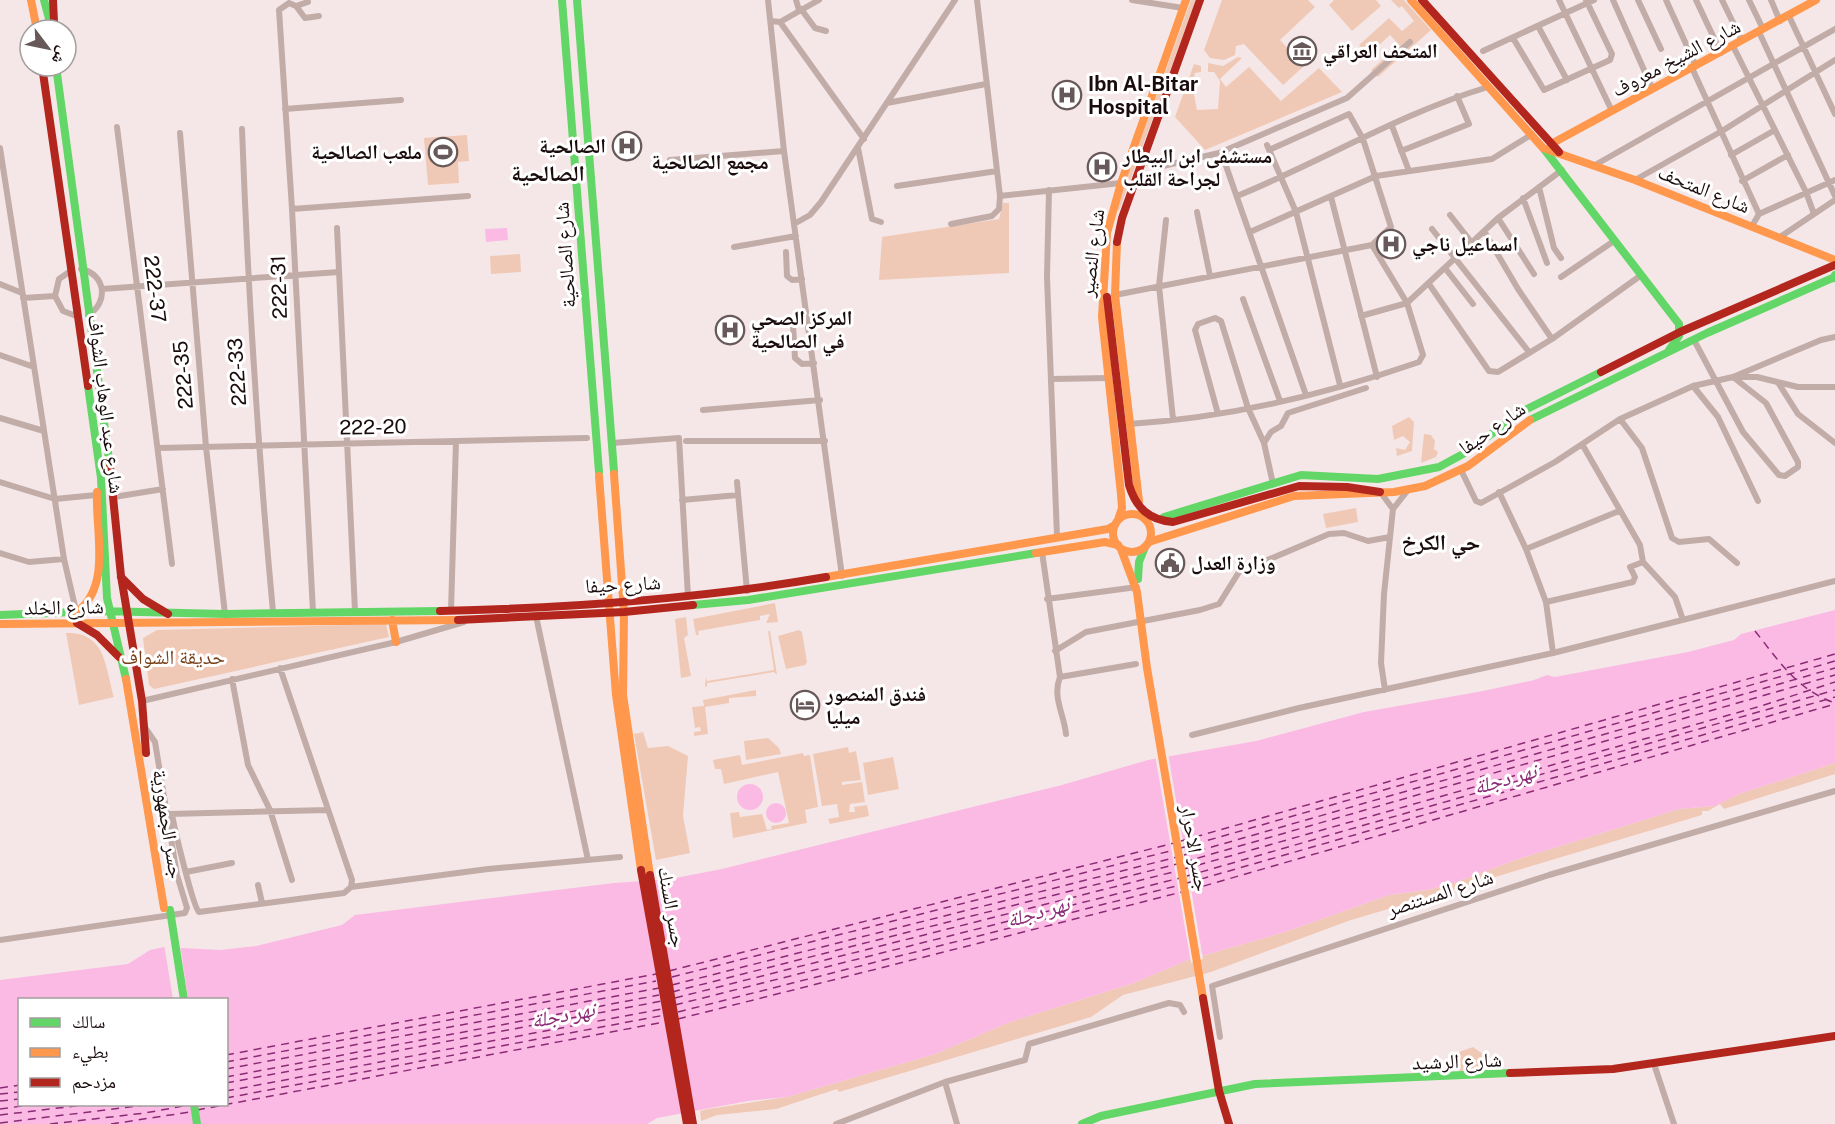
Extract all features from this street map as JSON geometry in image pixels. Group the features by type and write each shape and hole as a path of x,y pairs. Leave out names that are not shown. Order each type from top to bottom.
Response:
{"main road":[{"path":"31,0 35,18"},
{"path":"44,0 49,18"},
{"path":"53,0 53,18"},
{"name":"شارع الصالحية","path":"562,0 609,602 620,695"},
{"name":"شارع الصالحية","path":"577,0 624,612 620,695"},
{"name":"شارع النصیر","path":"1139,501 1115,295 1115,256 1119,228 1200,0"},
{"name":"شارع المتحف","path":"1412,0 1531,135 1547,146 1780,237 1835,263"},
{"name":"شارع المتحف","path":"1422,0 1547,146 1561,169 1614,241 1679,324 1680,332"},
{"name":"شارع الشيخ معروف","path":"1547,146 1813,1"},
{"name":"شارع النصیر","path":"1116,523 1122,508 1102,317 1107,233 1121,183 1185,4"},
{"name":"شارع عبد الوهاب الشواف","path":"44,78 77,269"},
{"name":"شارع عبد الوهاب الشواف","path":"57,78 100,478 109,611 142,744"},
{"path":"568,80 584,79"},
{"path":"1559,152 1561,169"},
{"path":"582,262 598,261"},
{"name":"شارع حيفا","path":"1164,517 1301,476 1378,479 1439,467 1463,454 1527,409 1680,332 1835,263"},
{"path":"1105,274 1128,485 1136,505 1147,515 1161,521 1173,522 1290,488 1347,487 1380,492"},
{"name":"شارع حيفا","path":"1147,545 1197,526 1294,496 1380,492 1425,486 1461,470 1533,417 1707,333 1834,277"},
{"path":"1670,312 1707,333"},
{"name":"شارع عبد الوهاب الشواف","path":"83,316 114,497 121,576 142,701 144,726 142,744"},
{"path":"1666,353 1677,341 1680,332"},
{"path":"77,612 89,604 98,586 96,495 100,478"},
{"path":"1191,509 1188,518 1197,526"},
{"path":"1135,512 1147,520 1151,531 1139,562 1137,587 1129,562 1113,536 1116,523 1135,512"},
{"name":"شارع حيفا","path":"127,612 225,614 451,610 688,597 747,591 842,576 1058,536 1108,529 1116,523"},
{"name":"شارع حيفا","path":"128,623 472,620 624,612 748,600 1105,542 1120,547"},
{"path":"1120,547 1134,552 1147,545"},
{"path":"121,576 143,599 168,614"},
{"name":"جسر الاحرار","path":"1137,587 1147,667 1209,1035 1219,1091 1229,1124"},
{"name":"شارع الخلد","path":"0,615 127,612"},
{"path":"392,620 396,642"},
{"path":"77,623 97,635 122,661"},
{"name":"شارع الخلد","path":"0,624 128,623"},
{"name":"جسر السنك","path":"620,695 642,876 687,1124"},
{"name":"جسر السنك","path":"620,695 693,1124"},
{"name":"جسر الجمهورية","path":"142,744 178,998"},
{"name":"جسر الجمهورية","path":"167,909 184,998"},
{"name":"شارع الرشيد","path":"1082,1124 1219,1091 1266,1083 1552,1074 1654,1064 1835,1036"},
{"path":"194,1106 197,1124"},
{"path":"199,1106 202,1124"}],"street":[{"path":"768,0 784,151 820,400 842,576"},
{"path":"796,0 800,10 815,28 826,31"},
{"path":"771,21 780,22 819,0"},
{"path":"794,224 810,214 821,202 955,0"},
{"path":"951,224 996,214 1000,196 977,0"},
{"path":"1132,0 1185,4"},
{"path":"1559,0 1612,111"},
{"path":"1613,0 1652,88"},
{"path":"1638,0 1661,49"},
{"path":"1666,0 1742,181 1759,214"},
{"path":"1696,0 1721,52"},
{"path":"1722,0 1742,41"},
{"path":"1749,0 1773,64 1832,182 1835,198 1780,237"},
{"path":"1771,0 1780,21"},
{"path":"1483,51 1589,1 1612,54 1610,60 1544,90 1513,38"},
{"path":"308,2 296,6 305,18 319,15"},
{"name":"222-31","path":"296,6 284,4 279,10 292,209 312,612"},
{"path":"1789,16 1835,114"},
{"path":"780,22 864,139"},
{"path":"1538,26 1567,80"},
{"path":"1595,165 1835,30"},
{"path":"1142,161 1163,166 1219,153 1347,98 1410,42"},
{"path":"1733,46 1806,192 1814,214"},
{"path":"1635,180 1722,131 1785,89 1835,60"},
{"path":"886,103 986,84"},
{"path":"1237,196 1282,178 1457,96 1488,87"},
{"path":"1401,151 1468,124 1457,96"},
{"path":"285,109 401,100"},
{"path":"1115,295 1210,276 1309,257 1345,250 1372,244 1388,231 1392,222 1363,139 1349,114 1268,148 1296,212 1309,257 1340,385"},
{"path":"1392,126 1409,171"},
{"name":"222-37","path":"117,127 172,564"},
{"name":"222-33","path":"242,129 247,278 258,446 273,612"},
{"path":"1731,155 1775,130"},
{"name":"222-35","path":"180,133 206,447 225,614"},
{"path":"1250,232 1376,176 1492,159 1531,135"},
{"path":"0,148 64,559 77,612 77,623"},
{"path":"858,148 873,219 881,222"},
{"path":"670,160 784,151"},
{"path":"1742,181 1788,155"},
{"path":"1225,164 1306,395"},
{"path":"1361,316 1407,303 1498,218 1561,169"},
{"path":"897,186 997,171"},
{"path":"1752,226 1759,214 1832,182"},
{"path":"1000,196 1121,183"},
{"path":"1539,187 1554,248 1561,258"},
{"path":"1049,190 1047,277 1058,536"},
{"path":"292,209 468,196"},
{"path":"1331,197 1377,377"},
{"path":"1523,198 1548,263"},
{"path":"0,206 9,208"},
{"path":"1197,212 1210,276"},
{"path":"1450,215 1472,243"},
{"path":"1498,218 1534,274"},
{"path":"1166,220 1159,286 1173,419"},
{"path":"337,228 355,611"},
{"path":"1432,229 1529,352"},
{"path":"1484,231 1518,289 1552,339"},
{"path":"734,247 796,236"},
{"path":"1561,276 1614,241"},
{"path":"1131,424 1218,414 1248,408 1377,377 1419,362 1423,355 1407,303 1372,244"},
{"path":"786,252 787,276 792,280 802,279"},
{"path":"1445,268 1473,304"},
{"path":"77,269 95,276 102,289 99,305 83,316 63,311 55,296 59,279 77,269"},
{"path":"102,289 339,272"},
{"path":"1429,284 1490,370 1498,372 1552,339 1640,276"},
{"path":"0,284 22,296 55,296"},
{"path":"1244,299 1280,401"},
{"path":"1218,414 1195,330 1198,324 1215,318 1221,321 1248,408 1264,443 1273,484"},
{"path":"793,325 795,358 802,364 814,363"},
{"path":"1733,377 1821,340 1835,337"},
{"path":"1694,340 1743,432 1779,475 1785,476 1798,467 1798,462 1766,403 1733,377"},
{"path":"0,355 34,367"},
{"path":"1461,470 1478,503 1555,462 1620,418 1693,386 1733,377 1757,377 1798,387 1835,387"},
{"path":"1051,379 1109,378"},
{"path":"1779,384 1798,414 1835,443"},
{"path":"1693,386 1718,417 1758,501"},
{"path":"1264,443 1271,432 1281,426 1288,413 1366,388"},
{"path":"703,410 820,400"},
{"path":"0,418 44,431"},
{"path":"1620,418 1642,448 1672,538 1679,542 1709,539 1737,563"},
{"path":"596,429 587,438 597,447"},
{"name":"222-20","path":"159,448 587,438"},
{"path":"612,443 679,438 688,597"},
{"path":"451,610 456,441"},
{"path":"686,441 825,441"},
{"path":"1582,444 1640,545 1643,562 1675,597 1683,620"},
{"path":"0,482 55,499 96,495"},
{"path":"737,482 747,591"},
{"path":"114,497 163,489"},
{"path":"1385,690 1381,663 1393,509 1408,489"},
{"path":"1380,492 1393,509"},
{"path":"1499,492 1526,549 1546,602 1553,653"},
{"path":"682,500 738,495"},
{"path":"1526,549 1619,511"},
{"path":"1055,651 1086,632 1200,610 1218,604 1239,572 1329,534 1344,533 1368,541 1390,537"},
{"path":"1041,552 1060,677 1056,686 1058,702 1066,734"},
{"path":"0,553 29,562 64,559"},
{"path":"1546,602 1633,582 1635,577 1630,567 1643,562"},
{"path":"1192,735 1553,653 1835,581"},
{"path":"1047,599 1137,587"},
{"path":"537,616 588,860"},
{"path":"142,701 396,642 472,620"},
{"path":"1060,677 1137,664"},
{"path":"280,668 352,880 351,887"},
{"path":"232,679 248,765 270,810 292,880"},
{"path":"144,726 155,742 178,849 195,908 202,912 344,893 351,887 488,869 620,857"},
{"name":"شارع المستنصر","path":"1220,1037 1212,986 1538,879 1835,791"},
{"path":"169,814 328,810"},
{"path":"0,940 182,915 187,908 177,875 169,814"},
{"path":"186,873 232,863"},
{"path":"258,885 262,903"},
{"path":"836,1124 945,1082 1025,1060 1029,1044 1169,1003 1180,1005 1184,1012"},
{"path":"1654,1064 1674,1124"},
{"path":"945,1082 957,1124"}],"green space":[{"path":"1191,0 1196,0 1119,211 1116,208"},
{"path":"1222,0 1308,0 1315,7 1280,40 1304,66 1283,85 1244,44 1236,46 1235,55 1224,60 1210,58 1204,50"},
{"path":"1334,0 1376,0 1381,6 1352,31 1329,5"},
{"path":"1391,0 1404,0 1431,30 1378,77 1371,70 1399,45 1390,35 1368,55 1359,45 1389,18 1402,31 1414,21 1402,6 1399,8"},
{"path":"1238,57 1242,58 1220,79 1226,87 1249,67 1281,101 1319,68 1342,92 1205,150 1175,117 1194,64 1201,66 1201,72 1195,73 1192,84 1197,110 1218,109 1220,81 1214,72 1208,72 1208,63 1223,66"},
{"path":"467,135 469,161 458,162 459,183 428,185 424,138"},
{"path":"1003,203 1009,203 1009,273 879,280 882,237 999,219"},
{"path":"520,254 521,272 491,274 490,256"},
{"path":"1409,417 1414,422 1412,451 1397,456 1396,448 1405,450 1410,442 1403,436 1394,440 1392,426"},
{"path":"1424,434 1431,435 1435,441 1434,449 1438,452 1436,457 1421,463"},
{"path":"1356,508 1358,522 1326,528 1323,514"},
{"path":"775,603 778,622 766,623 770,614 760,616 760,620 698,631 699,635 696,635 693,619"},
{"path":"686,617 688,635 684,638 691,676 681,678 675,619"},
{"name":"حديقة الشواف","path":"386,624 389,637 154,689 149,685 143,638 157,630"},
{"path":"799,630 802,632 807,662 805,665 786,669 778,636"},
{"path":"768,631 770,631 777,675 774,672 707,683 707,687 705,686 706,677 707,681 774,670"},
{"path":"66,633 89,638 102,653 114,697 79,705"},
{"path":"756,690 756,696 729,698 729,703 705,707 708,734 694,736 694,732 701,731 700,727 695,728 692,707 704,706 703,700"},
{"path":"643,732 648,748 668,746 688,756 683,816 690,853 656,860 634,734"},
{"path":"768,738 779,748 781,754 746,760 744,741"},
{"path":"848,747 849,753 856,751 861,780 842,782 842,785 862,782 865,802 850,804 849,812 855,812 854,807 867,805 869,816 830,824 828,819 839,817 837,804 822,806 813,754"},
{"path":"803,753 804,756 810,755 818,807 805,810 807,823 733,838 730,813 739,812 740,817 762,814 767,830 772,829 771,826 789,823 778,772 724,784 721,769 715,769 713,760 740,755 742,765"},
{"path":"893,757 899,789 868,795 863,763"},
{"path":"1835,763 1835,774 1724,809 1720,804 1708,811 1702,811 1702,815 1348,921 1211,972 1123,995 1091,1017 839,1092 837,1089 776,1109 717,1115 701,1121 700,1111 787,1097 935,1054 1010,1022 1134,983 1188,960 1285,932 1389,895 1427,890 1454,883 1518,859 1679,809 1714,806 1739,794"},
{"path":"1473,1047 1483,1054 1484,1070 1457,1071 1459,1052"}],"water":[{"path":"507,228 508,240 486,242 485,229"},
{"name":"نهر دجلة","path":"1835,610 1835,763 1739,794 1715,806 1679,809 1518,859 1454,883 1427,890 1389,895 1285,932 1188,960 1134,983 1010,1022 935,1054 787,1097 748,1101 657,1118 647,1124 0,1124 0,980 128,964 150,950 164,947 220,950 256,946 342,925 355,915 614,883 670,879 722,869 1062,785 1148,760 1256,741 1364,712 1483,691 1547,675 1555,677 1688,652 1734,640 1741,634"},
{"path":"750,784 759,788 763,797 759,806 750,810 741,806 737,797 741,788"},
{"path":"776,803 783,806 786,813 783,820 776,823 769,820 766,813 769,806"}],"pier":[{"path":"1168,753 1203,959 1191,963 1155,755"},
{"path":"164,944 180,944 188,998 173,998"}],"ferry route":[{"path":"1755,631 1781,664 1799,682 1835,703"},
{"path":"1181,841 1835,654"},
{"path":"1181,848 1835,661"},
{"path":"1184,855 1835,668"},
{"path":"1184,862 1835,675"},
{"path":"1184,869 1761,706 1835,682"},
{"path":"1187,876 1835,690"},
{"path":"1187,883 1835,697"},
{"path":"1190,890 1835,704"},
{"path":"669,971 1174,843"},
{"path":"672,977 1174,850"},
{"path":"672,985 1177,857"},
{"path":"672,992 1177,864"},
{"path":"675,998 1177,871"},
{"path":"675,1005 1180,878"},
{"path":"678,1012 1180,885"},
{"path":"678,1019 1182,892"},
{"path":"228,1055 656,974"},
{"path":"228,1062 656,981"},
{"path":"228,1069 659,988"},
{"path":"228,1077 659,995"},
{"path":"228,1083 662,1001"},
{"path":"228,1091 662,1009"},
{"path":"228,1098 665,1015"},
{"path":"228,1104 664,1022"},
{"path":"0,1088 18,1085"},
{"path":"0,1094 18,1092"},
{"path":"0,1101 18,1099"},
{"path":"0,1109 22,1106"},
{"path":"0,1115 75,1106"},
{"path":"0,1123 137,1106"},
{"path":"50,1124 184,1106"},
{"path":"197,1110 218,1106"},
{"path":"111,1124 190,1112"}],"traffic: fast":[{"path":"44,0 49,18"},
{"path":"562,0 599,472"},
{"path":"577,0 614,471"},
{"path":"58,78 110,467"},
{"path":"1544,149 1679,324 1679,336 1669,350"},
{"path":"1530,420 1707,333 1835,277"},
{"path":"1164,517 1301,475 1378,479 1439,467 1463,454 1527,409 1601,372"},
{"path":"88,386 101,478 107,598 126,679"},
{"path":"1138,579 1139,562 1145,547"},
{"path":"693,605 748,600 1036,553"},
{"path":"0,615 99,611 225,614 440,611"},
{"path":"170,910 184,998"},
{"path":"1082,1124 1101,1116 1255,1084 1510,1073"},
{"path":"194,1106 197,1124"}],"traffic: slow":[{"path":"31,0 35,18"},
{"path":"1118,520 1122,508 1121,494 1102,317 1107,233 1121,183 1186,0"},
{"path":"1411,0 1543,148 1635,180 1835,260"},
{"path":"1551,144 1816,0"},
{"path":"1117,242 1115,295 1139,501"},
{"path":"1149,542 1294,496 1394,492 1425,486 1468,466 1530,420"},
{"path":"614,474 624,612 623,695 650,875"},
{"path":"599,476 616,695 641,870"},
{"path":"77,612 88,601 95,588 98,573 97,492"},
{"path":"1132,514 1139,515 1145,520 1150,526 1151,533 1150,540 1145,546 1139,551 1132,552 1125,551 1119,546 1114,540 1113,533 1114,526 1119,520 1125,515 1132,514"},
{"path":"826,577 1108,529 1115,525"},
{"path":"1036,553 1105,542 1118,545"},
{"path":"1121,549 1137,592 1147,668 1203,998"},
{"path":"392,620 396,642"},
{"path":"0,624 458,620"},
{"path":"126,679 164,908"}],"traffic: jam":[{"path":"53,0 54,18"},
{"path":"1117,242 1122,218 1200,0"},
{"path":"1422,0 1559,152"},
{"path":"44,78 88,386"},
{"path":"1601,372 1680,332 1835,265"},
{"path":"1107,297 1129,485 1135,500 1150,515 1173,522 1299,486 1347,487 1380,492"},
{"path":"110,467 121,576 142,701 146,753"},
{"path":"121,577 143,599 168,614"},
{"path":"440,611 537,608 682,597 826,577"},
{"path":"458,620 624,612 693,605"},
{"path":"77,623 97,635 119,657"},
{"path":"641,870 687,1124"},
{"path":"650,875 693,1124"},
{"path":"1203,998 1219,1091 1229,1124"},
{"path":"1510,1073 1613,1069 1835,1036"}],"place":[{"name":"المتحف العراقي","path":"1302,51"},
{"name":"Ibn Al-Bitar Hospital","path":"1067,95"},
{"name":"الصالحية","path":"627,146"},
{"name":"ملعب الصالحية","path":"443,152"},
{"name":"مستشفى ابن البيطار لجراحة القلب","path":"1102,167"},
{"name":"اسماعيل ناجي","path":"1391,244"},
{"name":"المركز الصحي في الصالحية","path":"730,330"},
{"name":"وزارة العدل","path":"1170,563"},
{"name":"فندق المنصور ميليا","path":"805,705"}],"district":[{"name":"مجمع الصالحية","path":"710,162"},
{"name":"الصالحية","path":"548,173"},
{"name":"حي الكرخ","path":"1441,542"}]}
